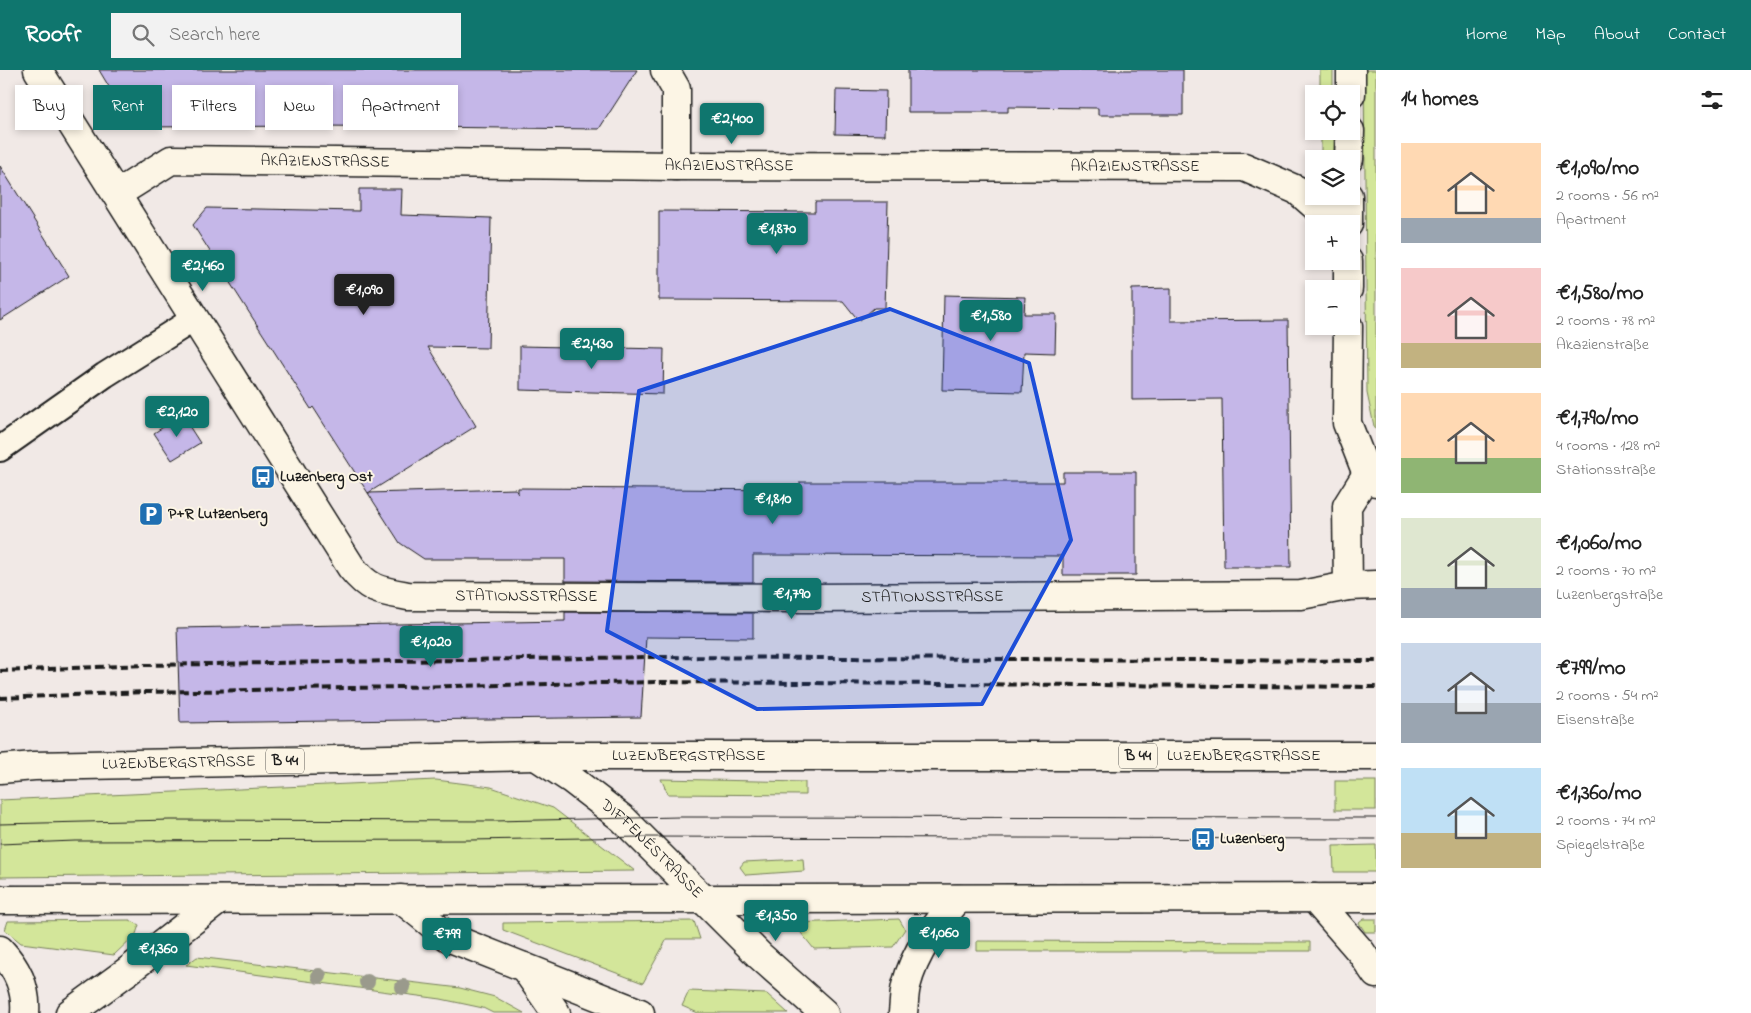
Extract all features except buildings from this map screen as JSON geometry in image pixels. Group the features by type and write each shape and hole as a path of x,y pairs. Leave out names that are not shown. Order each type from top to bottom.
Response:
{"street":[{"name":"STATIONSSTRASSE","path":"38,70 331,537 362,582 382,591 408,596 855,598 1301,596 1348,586 1376,585"},
{"path":"665,70 676,89 676,166"},
{"path":"1350,85 1351,70"},
{"name":"AKAZIENSTRASSE","path":"116,194 171,160 676,166 1244,167 1297,190 1326,215"},
{"path":"1348,335 1347,423 1372,478 1347,506 1348,586"},
{"name":"LUZENBERGSTRASSE","path":"0,769 44,766 536,756 1376,756"},
{"name":"DIFFENÉSTRASSE","path":"536,756 571,779 623,819 760,956 824,1013"},
{"path":"1314,898 1361,952 1376,974"},
{"path":"0,900 1376,898"},
{"path":"402,899 448,937 640,1013"},
{"path":"903,1013 905,987 916,956 933,929 958,899"},
{"path":"70,1013 219,900"},
{"path":"0,950 10,960 21,980 26,1004 25,1013"},
{"path":"524,967 556,1013"}],"lane":[{"path":"0,448 105,375 194,319"}],"highlighted area":[{"path":"890,309 1029,363 1071,540 982,704 757,709 607,631 639,391"}],"green space":[{"path":"1320,70 1333,70 1333,85 1320,85"},
{"path":"1364,70 1376,70 1376,430 1367,393"},
{"path":"1321,140 1334,140 1334,150 1321,150"},
{"path":"661,779 805,782 805,795 668,794"},
{"path":"436,780 491,787 553,808 635,871 0,877 0,800"},
{"path":"1335,781 1376,781 1376,810 1335,810"},
{"path":"1376,845 1376,872 1334,872 1333,846"},
{"path":"803,859 804,871 746,875 740,867 744,862"},
{"path":"899,919 905,929 893,947 814,949 793,923"},
{"path":"1364,919 1376,919 1376,932 1365,932 1359,923"},
{"path":"130,920 139,925 136,934 114,955 21,943 5,930 8,921"},
{"path":"694,921 700,939 667,939 643,983 503,930 503,923"},
{"path":"977,941 1310,942 1310,951 977,951"},
{"path":"197,957 460,988 495,997 524,1013 493,1013 483,1008 441,999 186,965"},
{"path":"689,991 767,994 788,1013 698,1013 682,1006"}],"tram line":[{"path":"0,824 170,820 494,821 679,817 1376,818"},
{"path":"0,844 75,841 470,840 642,837 1376,839"}],"railway":[{"path":"0,671 145,665 651,657 1376,661"},
{"path":"0,698 146,692 655,682 1376,687"}],"place":[{"name":"Luzenberg Ost","path":"263,477"},
{"name":"P+R Lutzenberg","path":"151,514"},
{"name":"Luzenberg","path":"1203,839"}]}
